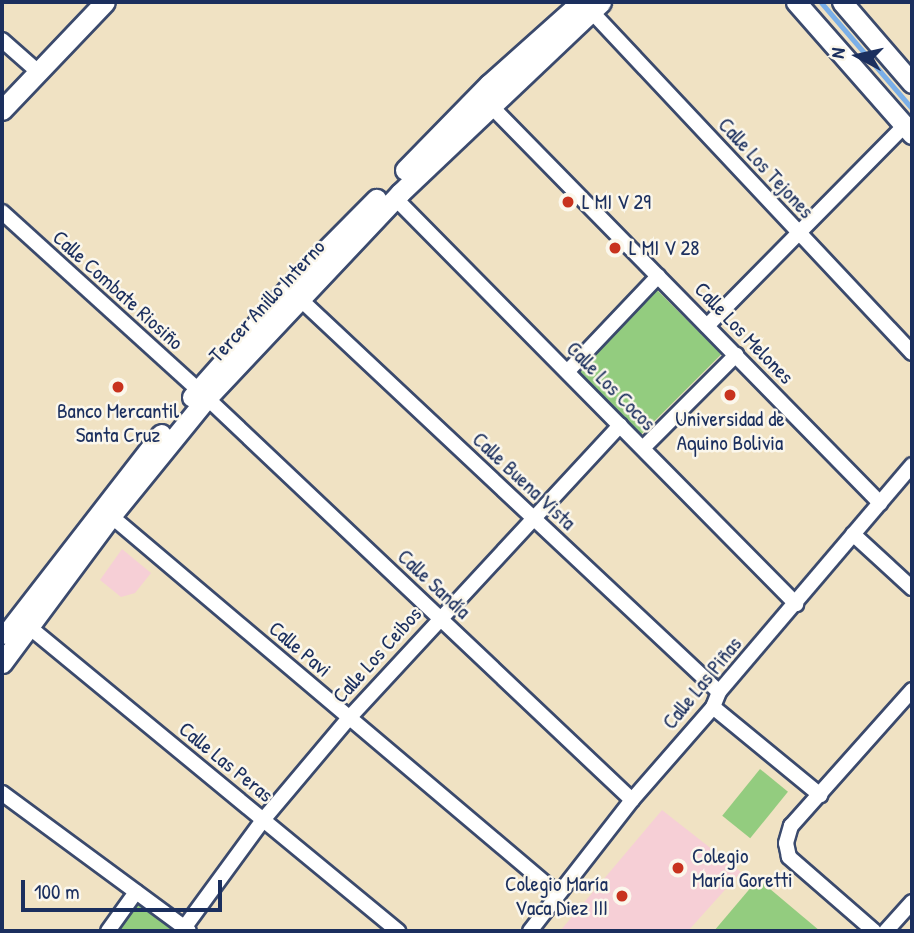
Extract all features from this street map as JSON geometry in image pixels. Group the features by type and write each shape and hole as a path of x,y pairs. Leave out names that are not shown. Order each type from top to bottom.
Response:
{"main road":[{"path":"2,110 36,70 105,2"},
{"path":"796,2 909,130"},
{"path":"842,2 910,76"},
{"name":"Tercer Anillo Interno","path":"2,639 122,480 202,394 300,299 395,198 591,5"},
{"name":"Tercer Anillo Interno","path":"2,663 202,394 294,282 489,84 591,5"}],"street":[{"name":"Calle Los Tejones","path":"591,5 798,233 912,353"},
{"path":"2,40 36,70"},
{"name":"Calle Los Melones","path":"489,104 880,503"},
{"path":"707,326 798,233 909,130"},
{"name":"Calle Los Cocos","path":"395,198 796,604"},
{"name":"Calle Combate Riosiño","path":"2,212 202,394"},
{"path":"568,371 658,276"},
{"name":"Calle Buena Vista","path":"300,299 719,692"},
{"path":"643,448 736,355"},
{"name":"Calle Sandía","path":"202,394 632,800"},
{"name":"Calle Los Ceibos","path":"186,929 263,820 349,718 438,617 620,425"},
{"name":"Calle Las Piñas","path":"530,931 632,800 713,707 719,692 912,466"},
{"name":"Calle Pavi","path":"111,516 558,894"},
{"path":"853,534 912,588"},
{"name":"Calle Las Peras","path":"28,626 398,931"},
{"path":"873,931 789,857 786,843 792,826 912,690"},
{"path":"713,707 820,795"},
{"path":"2,793 186,929"},
{"path":"108,931 136,892"},
{"path":"886,931 912,902"}],"shaded area":[{"path":"122,549 151,573 135,593 121,597 100,580"},
{"name":"Colegio María Goretti","path":"662,810 741,872 688,931 560,931"}],"green space":[{"path":"657,290 721,354 639,436 575,372"},
{"path":"760,769 788,792 750,838 722,816"},
{"path":"758,879 820,931 714,931"},
{"path":"136,899 183,931 114,931"}],"waterway":[{"path":"821,2 912,108"}],"place":[{"name":"L MI V 29","path":"568,202"},
{"name":"L MI V 28","path":"615,248"},
{"name":"Banco Mercantil Santa Cruz","path":"118,387"},
{"name":"Universidad de Aquino Bolivia","path":"730,395"},
{"name":"Colegio María Goretti","path":"678,868"},
{"name":"Colegio María Vaca Diez III","path":"622,896"}]}
